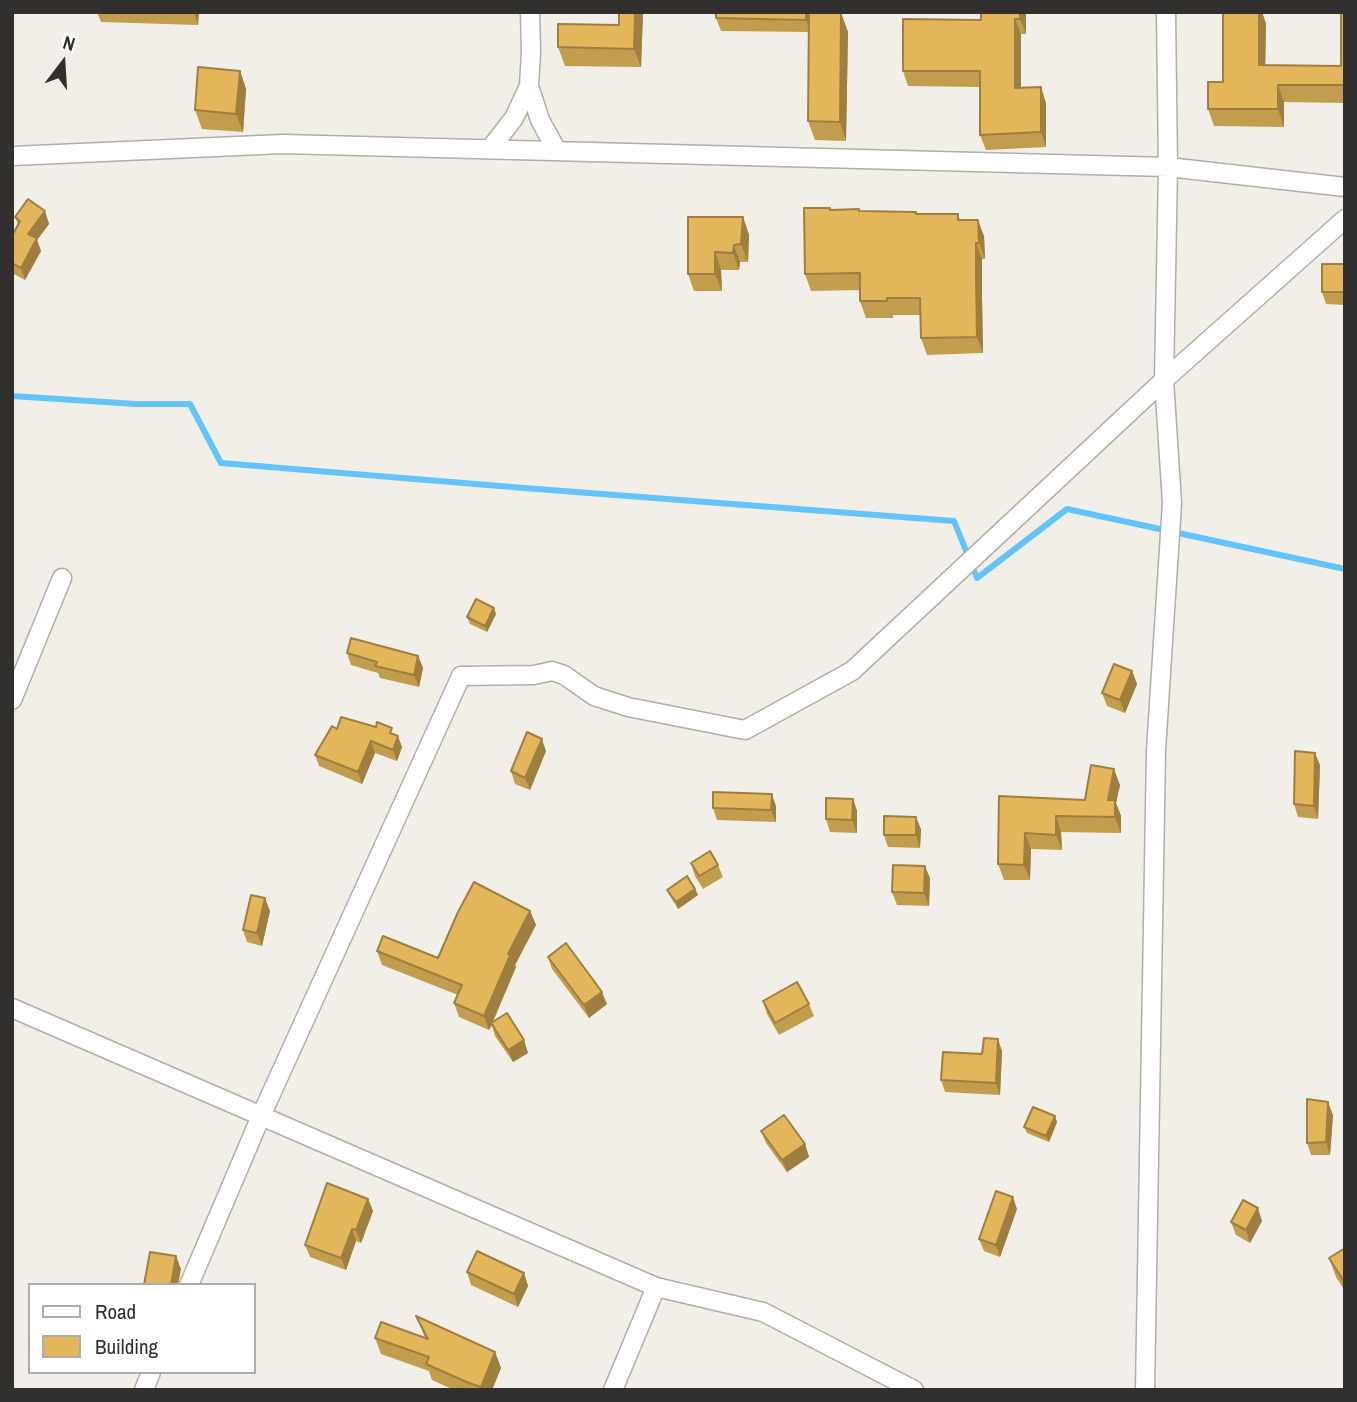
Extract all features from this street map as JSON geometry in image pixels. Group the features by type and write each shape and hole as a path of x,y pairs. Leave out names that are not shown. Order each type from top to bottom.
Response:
{"street":[{"path":"490,149 514,118 528,86 530,12"},
{"path":"1145,1390 1156,750 1172,503 1164,380 1168,167 1166,12"},
{"path":"528,86 540,120 557,151"},
{"path":"12,156 282,144 1168,167 1345,187"},
{"path":"190,1283 261,1116 461,676 534,675 552,671 564,675 594,696 628,707 745,730 852,671 1164,380 1345,219"},
{"path":"12,700 62,578"},
{"path":"12,1008 656,1287 763,1312 914,1390"},
{"path":"613,1390 656,1287"}],"building":[{"path":"619,12 635,12 634,49 558,47 558,24 619,25"},
{"path":"716,12 806,12 806,20 716,18"},
{"path":"981,12 1020,12 1020,19 1015,19 1015,88 1041,87 1041,132 980,135 980,71 903,71 903,19 981,20"},
{"path":"1223,12 1259,12 1259,65 1341,66 1341,13 1345,13 1345,85 1278,85 1278,109 1208,109 1208,82 1223,82"},
{"path":"809,13 841,13 840,122 808,121"},
{"path":"198,67 240,71 236,114 195,110"},
{"path":"28,199 45,211 28,234 37,238 21,268 12,263 12,236 20,221 15,217"},
{"path":"804,208 958,214 958,220 978,220 977,337 921,338 920,298 860,301 860,273 805,274"},
{"path":"688,217 743,217 741,244 734,245 733,253 715,252 715,274 688,274"},
{"path":"1322,264 1345,264 1345,292 1322,292"},
{"path":"476,599 494,608 485,626 467,617"},
{"path":"351,638 418,656 414,675 375,666 377,662 347,653"},
{"path":"1114,664 1132,671 1120,700 1102,693"},
{"path":"341,717 376,727 377,722 392,728 390,733 398,736 393,750 371,741 358,772 315,755 332,726 337,729"},
{"path":"527,732 542,739 525,778 511,771"},
{"path":"1295,751 1315,753 1314,806 1294,804"},
{"path":"1091,765 1114,769 1108,800 1115,800 1115,817 1056,816 1056,835 1025,833 1024,865 998,864 999,796 1085,800"},
{"path":"713,792 772,794 771,810 713,808"},
{"path":"826,798 853,799 852,820 826,819"},
{"path":"884,816 916,817 916,835 884,835"},
{"path":"710,851 718,865 699,876 691,863"},
{"path":"893,865 925,866 924,893 892,892"},
{"path":"687,876 695,889 676,902 667,890"},
{"path":"474,882 530,911 508,954 511,953 484,1016 454,1003 462,985 377,951 383,936 438,958"},
{"path":"251,895 265,898 257,933 243,930"},
{"path":"566,943 602,992 584,1005 548,957"},
{"path":"797,982 809,1004 775,1023 763,1001"},
{"path":"507,1013 524,1040 508,1050 491,1023"},
{"path":"984,1038 998,1039 996,1083 941,1080 943,1052 982,1054"},
{"path":"1307,1099 1328,1102 1326,1142 1307,1143"},
{"path":"1033,1107 1055,1116 1046,1136 1024,1127"},
{"path":"784,1115 805,1144 782,1160 761,1131"},
{"path":"327,1183 368,1199 341,1258 305,1245"},
{"path":"996,1191 1013,1197 996,1245 979,1239"},
{"path":"1243,1200 1258,1208 1246,1230 1231,1222"},
{"path":"1345,1248 1345,1283 1329,1258"},
{"path":"477,1251 524,1273 514,1294 467,1272"},
{"path":"150,1252 176,1256 171,1283 144,1283"},
{"path":"416,1316 495,1352 481,1387 426,1364 429,1357 375,1338 381,1322 428,1339"}],"waterway":[{"path":"12,396 136,404 190,404 221,463 954,521 977,578 1067,509 1345,569"}]}
